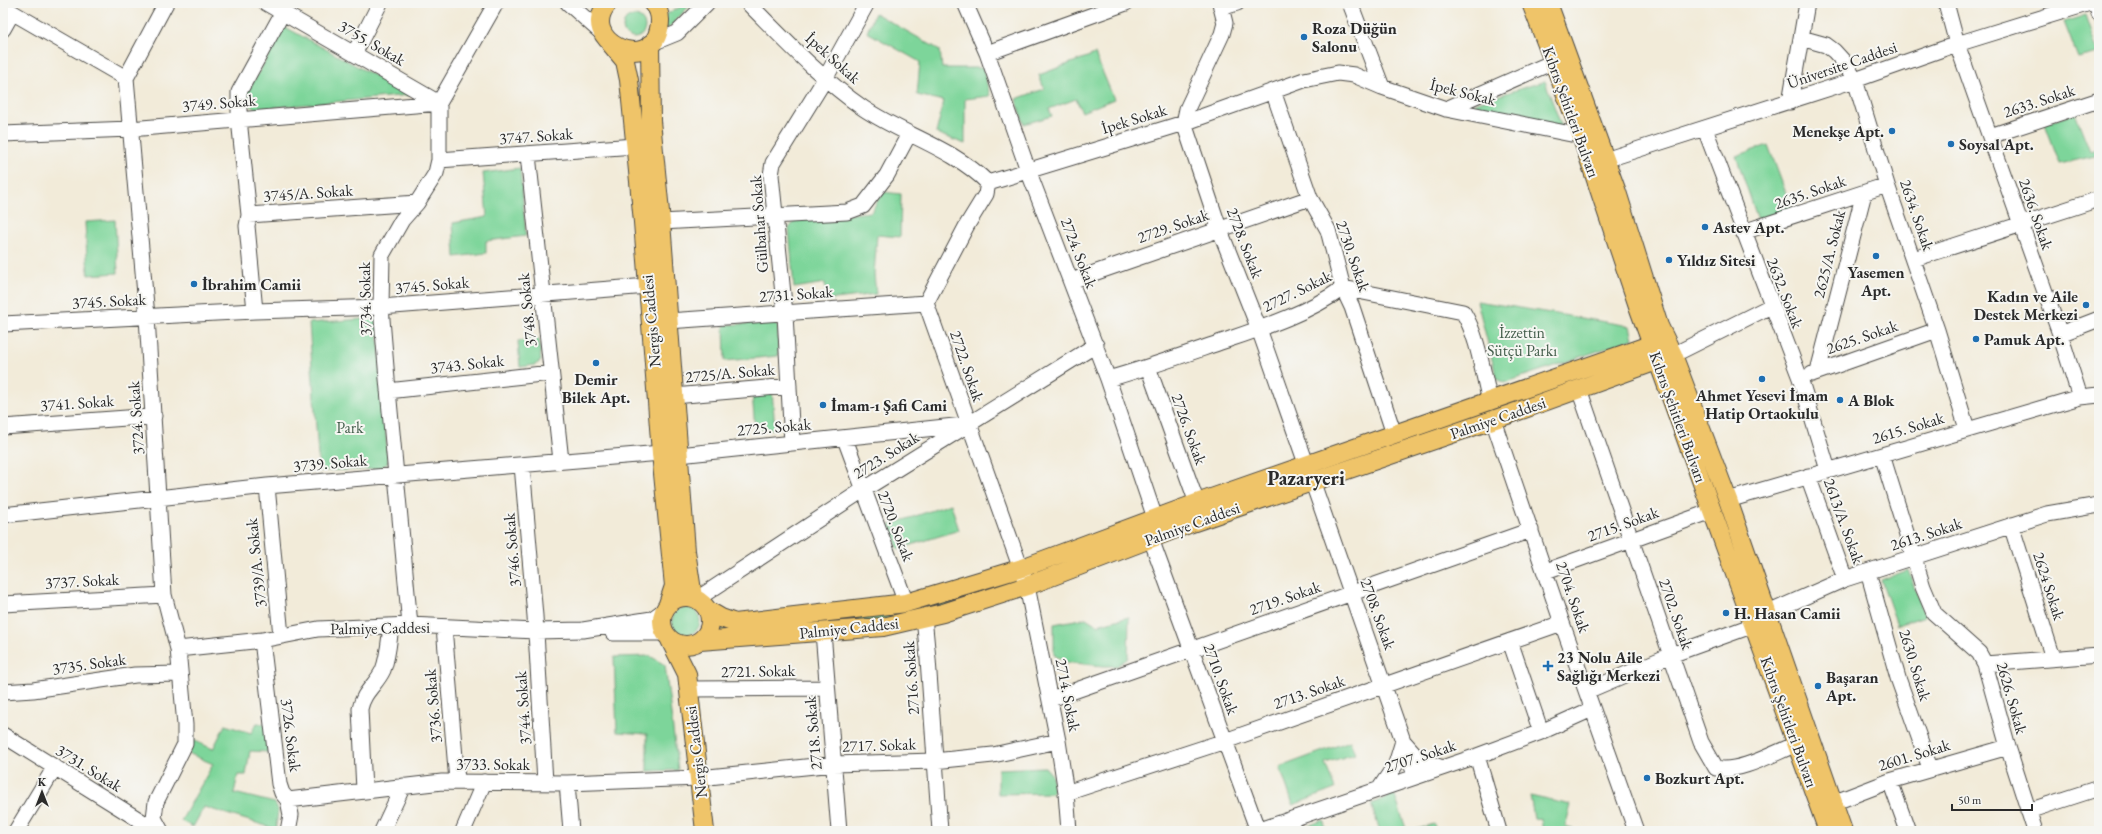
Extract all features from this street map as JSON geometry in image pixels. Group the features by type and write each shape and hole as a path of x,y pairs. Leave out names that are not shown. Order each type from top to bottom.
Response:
{"main road":[{"path":"608,3 602,15 601,25 607,39 618,49 628,51 638,50 650,44 658,32 660,23 659,14 653,3"},
{"name":"Kıbrıs Şehitleri Bulvarı","path":"1531,3 1662,350 1728,500 1843,831"},
{"name":"Kıbrıs Şehitleri Bulvarı","path":"1548,3 1605,160 1712,511 1828,831"},
{"name":"Nergis Caddesi","path":"607,39 625,61 635,146 661,453 674,586 666,607"},
{"name":"Nergis Caddesi","path":"650,44 651,121 661,222 686,551 700,602"},
{"name":"Palmiye Caddesi","path":"700,602 721,618 735,623 906,602 1022,568 1197,503 1493,420 1579,389 1662,350"},
{"name":"Palmiye Caddesi","path":"699,641 883,627 924,617 1027,586 1151,539 1308,473 1394,434 1490,401 1662,350"},
{"path":"681,596 700,602 710,627 699,641 688,682 662,626 666,607 681,596"},
{"path":"667,636 684,645 699,641"},
{"name":"Nergis Caddesi","path":"688,682 705,831"}],"street":[{"path":"3,29 7,10 126,78 166,3"},
{"name":"3755. Sokak","path":"266,3 439,103"},
{"path":"354,54 380,3"},
{"name":"3734. Sokak","path":"410,625 381,307 382,255 402,220 417,203 436,173 439,160 439,103 496,3"},
{"path":"568,3 607,39"},
{"path":"650,44 677,33 707,3"},
{"name":"İpek Sokak","path":"748,3 825,79 863,108 909,134 961,160 988,183 1184,123 1304,80 1338,73 1354,75 1382,87 1446,109 1571,134 1579,129"},
{"name":"Gülbahar Sokak","path":"792,443 785,314 771,175 773,163 825,79 867,3"},
{"name":"2724. Sokak","path":"965,3 987,53 1028,170 1096,345 1155,518"},
{"path":"987,53 1126,3"},
{"path":"1184,123 1187,109 1226,23 1220,6 1237,3"},
{"path":"1350,3 1382,87"},
{"path":"1790,102 1806,3"},
{"name":"2636. Sokak","path":"1946,3 1957,44 2060,334 2080,396"},
{"name":"Üniversite Caddesi","path":"1605,160 1705,130 1957,44 2090,3"},
{"path":"2096,3 2099,13"},
{"path":"249,215 239,119 239,92 283,12"},
{"name":"2634. Sokak","path":"1801,38 1826,45 1834,51 1845,63 1855,80 1887,185 1914,259 1937,330 1967,429"},
{"path":"1446,109 1554,62"},
{"name":"3724. Sokak","path":"126,78 154,416 164,595 178,649 185,744 156,802 154,818 161,831"},
{"name":"2730. Sokak","path":"1273,91 1310,198 1328,230 1343,288 1352,307 1394,434"},
{"name":"2633. Sokak","path":"1990,136 2099,100"},
{"name":"3749. Sokak","path":"3,134 130,130 239,119 439,103"},
{"name":"2728. Sokak","path":"1184,123 1219,228 1259,329 1308,473"},
{"name":"2632. Sokak","path":"1705,130 1771,306 1800,378 1828,470"},
{"path":"661,222 774,214 847,212 863,206 887,175 909,134"},
{"name":"3747. Sokak","path":"439,160 528,155 635,146"},
{"name":"3748. Sokak","path":"528,155 561,462"},
{"path":"926,303 967,225 986,194 988,183"},
{"name":"2635. Sokak","path":"1743,232 1887,185"},
{"name":"2625/A. Sokak","path":"1818,371 1864,193"},
{"name":"2729. Sokak","path":"1071,281 1219,228 1310,198"},
{"path":"1914,259 2021,226 2099,199"},
{"name":"3745/A. Sokak","path":"256,310 247,226 249,215 417,203"},
{"name":"3745. Sokak","path":"3,324 256,310 381,307 648,286"},
{"name":"2727. Sokak","path":"1108,379 1259,329 1321,303 1343,288 1463,312 1474,339 1490,401"},
{"name":"2731. Sokak","path":"668,321 926,303"},
{"name":"2722. Sokak","path":"926,303 968,424 1022,568"},
{"path":"1662,350 1771,306"},
{"path":"2060,334 2099,319"},
{"name":"2625. Sokak","path":"1800,378 1937,330"},
{"name":"2723. Sokak","path":"700,602 863,490 1096,345"},
{"name":"2726. Sokak","path":"1148,367 1197,503"},
{"name":"3743. Sokak","path":"388,391 551,373"},
{"name":"2725/A. Sokak","path":"674,396 789,386"},
{"name":"2702. Sokak","path":"1579,389 1701,742 1716,768 1725,770 1744,765 1797,744"},
{"name":"2615. Sokak","path":"1728,500 2080,396 2099,394"},
{"name":"3741. Sokak","path":"3,427 154,416"},
{"name":"2704. Sokak","path":"1493,420 1546,571 1562,623 1636,831"},
{"name":"2725. Sokak","path":"679,455 845,439 968,424"},
{"name":"2720. Sokak","path":"845,439 906,602"},
{"name":"3739. Sokak","path":"3,515 267,486 661,453"},
{"name":"2626. Sokak","path":"1882,455 1923,587 1934,613 1979,653 1985,664 2008,747 2035,831"},
{"name":"3746. Sokak","path":"522,465 536,631"},
{"name":"2708. Sokak","path":"1308,473 1415,775"},
{"name":"2613/A. Sokak","path":"1808,476 1845,579"},
{"name":"3739/A. Sokak","path":"267,486 281,636"},
{"name":"2613. Sokak","path":"1768,613 1845,579 2047,514 2099,505"},
{"name":"2715. Sokak","path":"1546,571 1712,511"},
{"name":"2624 Sokak","path":"2011,525 2053,658"},
{"name":"2719. Sokak","path":"1051,699 1531,530"},
{"name":"2710. Sokak","path":"1151,539 1257,831"},
{"name":"2714. Sokak","path":"1022,568 1051,699 1066,793 1069,831"},
{"name":"2630. Sokak","path":"1868,572 1898,678 1930,768"},
{"name":"3737. Sokak","path":"3,604 164,595"},
{"name":"Palmiye Caddesi","path":"583,630 652,619 666,607"},
{"name":"2716. Sokak","path":"924,617 940,831"},
{"name":"2713. Sokak","path":"1066,793 1225,741 1384,684 1562,623"},
{"name":"Palmiye Caddesi","path":"178,649 262,640 318,629 410,625 536,631 583,630 667,636"},
{"path":"1587,691 1671,655 1754,625"},
{"path":"364,790 360,709 361,699 368,689 376,682 383,668 391,627"},
{"name":"3736. Sokak","path":"444,627 457,781"},
{"name":"3744. Sokak","path":"536,631 545,782"},
{"name":"2718. Sokak","path":"823,632 839,831"},
{"name":"3726. Sokak","path":"262,640 279,784 282,794 288,800 290,815 288,831"},
{"path":"1510,641 1541,732"},
{"path":"1985,664 2099,655"},
{"name":"3735. Sokak","path":"3,692 34,690 135,675 180,674"},
{"name":"2721. Sokak","path":"688,682 827,688"},
{"name":"2707. Sokak","path":"1257,831 1415,775 1476,756 1541,732 1592,709"},
{"name":"3731. Sokak","path":"3,735 157,831"},
{"name":"2717. Sokak","path":"699,778 834,764 934,761 993,755 1058,741"},
{"path":"1403,741 1420,760 1440,768"},
{"path":"1380,788 1396,764 1403,741"},
{"name":"2601. Sokak","path":"1833,803 1890,780 2008,747"},
{"path":"1476,756 1499,831"},
{"path":"16,831 54,768"},
{"name":"3733. Sokak","path":"288,800 364,790 457,781 566,783 699,778"},
{"path":"1890,780 1908,831"},
{"path":"463,831 484,782"},
{"path":"566,783 571,831"},
{"path":"382,831 403,786"},
{"path":"2028,811 2099,788"}],"green space":[{"path":"688,3 692,3 663,34 659,18"},
{"path":"875,13 940,50 942,68 983,68 990,96 965,99 965,144 936,133 944,101 917,95 920,62 867,32"},
{"path":"2086,15 2099,53 2078,58 2064,22"},
{"path":"634,16 642,19 645,27 642,35 634,38 626,35 623,27 626,19"},
{"path":"285,27 410,95 255,109 247,103 245,96"},
{"path":"1095,54 1114,99 1082,112 1076,99 1049,109 1052,116 1024,124 1016,99 1044,89 1039,75"},
{"path":"1545,81 1562,128 1472,107 1475,103"},
{"path":"2075,113 2090,151 2099,149 2099,155 2060,164 2045,124"},
{"path":"1768,145 1793,212 1759,223 1736,156"},
{"path":"520,168 526,236 486,241 486,253 455,257 453,223 487,217 483,173"},
{"path":"883,192 901,194 900,237 877,235 874,274 876,294 827,300 825,283 794,288 789,228 796,220 871,212"},
{"path":"115,220 118,273 88,275 85,222"},
{"name":"İzzettin Sütçü Parkı","path":"1477,301 1630,326 1633,339 1504,383 1497,379"},
{"name":"Park","path":"377,318 388,463 378,469 319,471 309,323"},
{"path":"774,322 778,328 778,356 725,361 724,325"},
{"path":"539,339 541,361 535,365 520,367 518,341"},
{"path":"772,390 775,429 755,430 752,392"},
{"path":"951,504 959,530 898,549 889,525"},
{"path":"1908,570 1925,616 1897,625 1881,580"},
{"path":"1015,576 1017,582 955,604 878,622 713,636 711,629 766,625"},
{"path":"686,607 696,611 700,621 696,631 686,635 676,631 672,621 676,611"},
{"path":"1129,617 1128,658 1117,666 1066,662 1054,655 1054,624 1086,618 1097,625"},
{"path":"650,656 665,665 678,770 647,771 647,734 617,732 614,657"},
{"path":"257,723 265,724 268,752 250,751 246,775 238,775 234,793 275,803 278,810 276,829 204,807 193,827 181,821 213,764 188,753 193,740 213,749 225,725 251,733"},
{"path":"1350,741 1355,754 1325,763 1335,789 1293,805 1280,767"},
{"path":"1045,767 1052,775 1053,793 998,794 998,769"},
{"path":"1394,794 1407,831 1380,831 1371,804"},
{"path":"1530,796 1571,805 1565,827 1579,831 1543,831 1541,819 1534,818"},
{"path":"1323,820 1327,831 1295,831"},
{"path":"1434,824 1436,831 1411,831"}],"place":[{"name":"Roza Düğün Salonu","path":"1304,37"},
{"name":"Menekşe Apt.","path":"1892,131"},
{"name":"Soysal Apt.","path":"1951,144"},
{"name":"Astev Apt.","path":"1705,227"},
{"name":"Yasemen Apt.","path":"1876,256"},
{"name":"Yıldız Sitesi","path":"1669,260"},
{"name":"İbrahim Camii","path":"194,284"},
{"name":"Kadın ve Aile Destek Merkezi","path":"2086,305"},
{"name":"Pamuk Apt.","path":"1976,339"},
{"name":"Demir Bilek Apt.","path":"596,363"},
{"name":"Ahmet Yesevi İmam Hatip Ortaokulu","path":"1762,379"},
{"name":"A Blok","path":"1840,400"},
{"name":"İmam-ı Şafi Cami","path":"823,405"},
{"name":"H. Hasan Camii","path":"1726,613"},
{"name":"23 Nolu Aile Sağlığı Merkezi","path":"1548,666"},
{"name":"Başaran Apt.","path":"1818,686"},
{"name":"Bozkurt Apt.","path":"1647,778"}],"district":[{"name":"Pazaryeri","path":"1306,478"}]}
